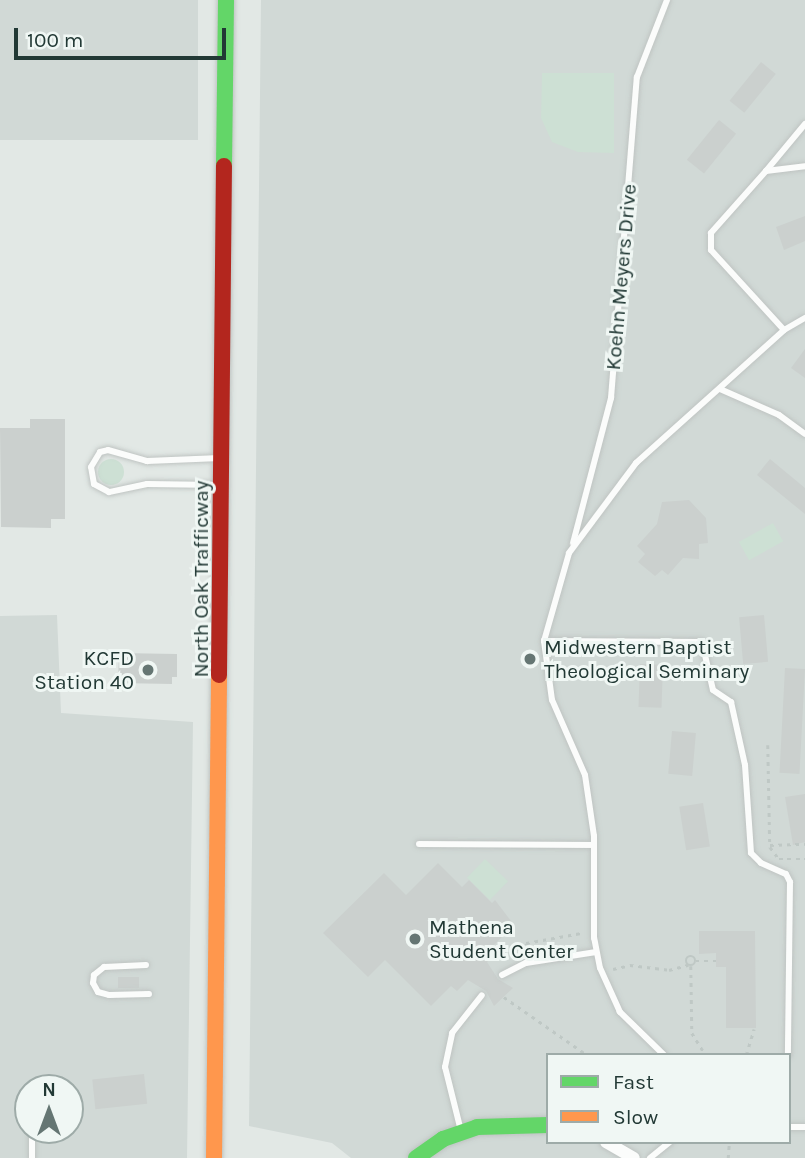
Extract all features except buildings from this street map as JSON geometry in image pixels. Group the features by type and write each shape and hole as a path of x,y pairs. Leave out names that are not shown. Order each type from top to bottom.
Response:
{"main road":[{"name":"North Oak Trafficway","path":"214,1158 226,0"},
{"path":"416,1158 461,1132 514,1123 546,1125"}],"street":[{"path":"610,1144 634,1158"}],"lane":[{"name":"Koehn Meyers Drive","path":"544,640 611,398 637,77 667,0"},
{"path":"784,330 711,250 711,233 805,124"},
{"path":"765,171 805,166"},
{"path":"569,553 636,463 784,330 805,318"},
{"path":"720,389 779,415 805,435"},
{"path":"222,458 147,461 108,450 100,452 91,467 94,484 109,492 146,484 222,485"},
{"path":"662,1053 620,1012 596,953 594,845 585,775 552,700 544,640 702,642 713,690 731,702 747,777 751,853 789,878 788,1053"},
{"path":"419,844 594,845"},
{"path":"502,975 526,963 596,953"},
{"path":"146,965 104,967 94,975 93,983 98,992 109,995 149,994"},
{"path":"461,1132 445,1067 452,1033 482,995"},
{"path":"650,1158 668,1144"}],"path":[{"path":"768,745 770,845 779,859 805,859"},
{"path":"770,845 805,844"},
{"path":"521,957 529,954 526,943 581,933"},
{"path":"705,1053 692,1033 689,957 696,961 716,961"},
{"path":"610,970 630,965 669,970 690,966 696,961"},
{"path":"504,997 584,1053"},
{"path":"747,1053 754,1029"}],"shaded area":[{"path":"0,0 198,0 198,140 0,140"},
{"name":"Midwestern Baptist Theological Seminary","path":"261,0 805,0 805,1158 351,1158 332,1143 249,1126"},
{"path":"57,615 61,713 193,722 187,1158 0,1158 0,616"}],"green space":[{"path":"542,73 614,73 614,153 578,152 552,142 541,118"},
{"path":"111,459 120,463 124,472 120,481 111,485 102,481 98,472 102,463"},
{"path":"773,523 783,541 749,560 739,542"},
{"path":"485,859 508,881 490,900 467,878"}],"traffic: fast":[{"path":"224,166 226,0"},
{"path":"416,1158 443,1139 477,1127 546,1125"}],"traffic: slow":[{"path":"214,1158 219,675"}],"traffic: jam":[{"path":"219,675 224,166"}],"place":[{"name":"Midwestern Baptist Theological Seminary","path":"530,659"},
{"name":"KCFD Station 40","path":"148,670"},
{"name":"Mathena Student Center","path":"415,939"}]}
